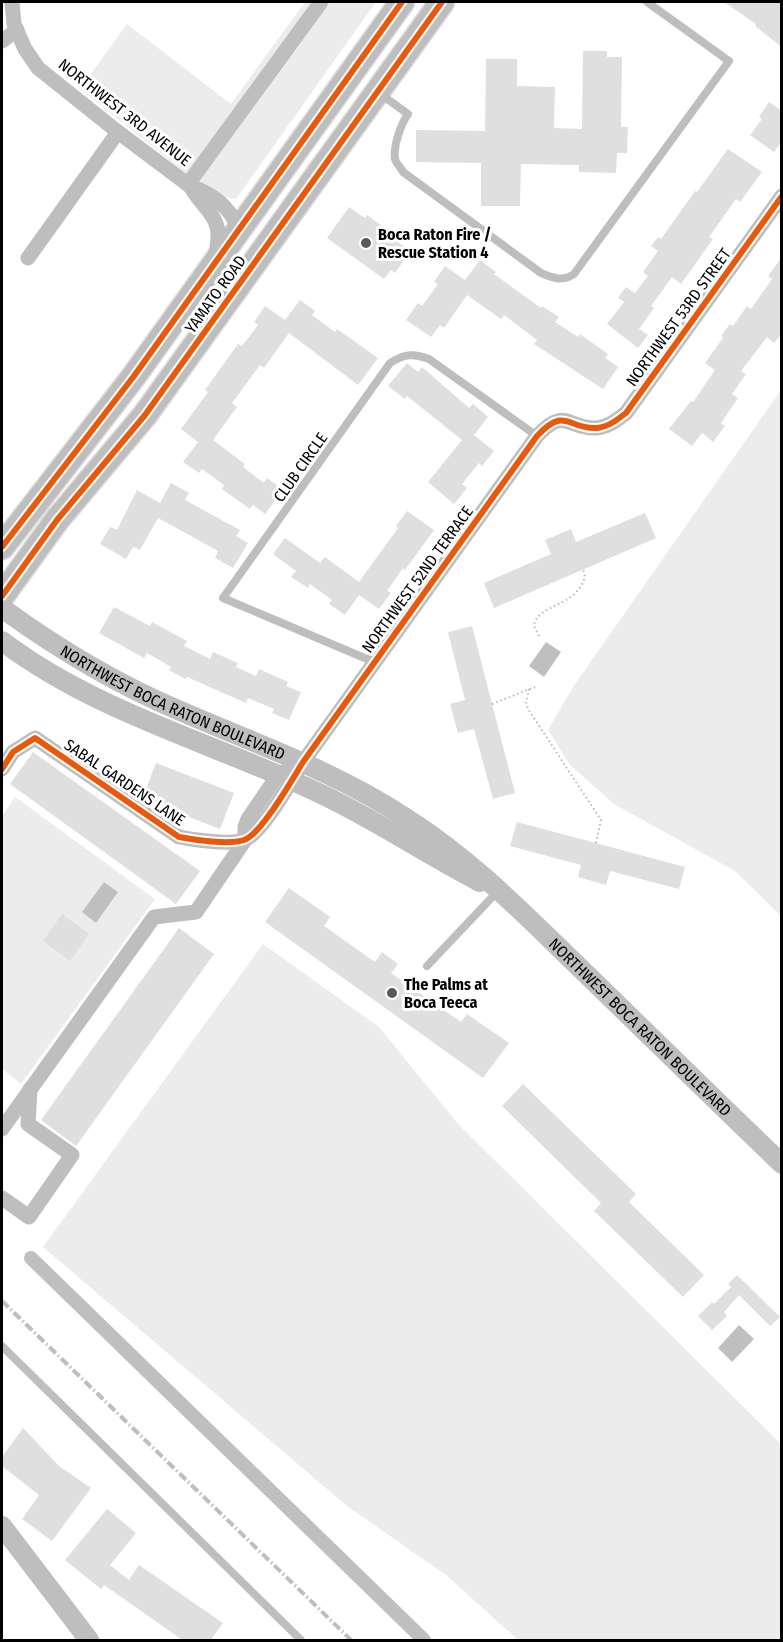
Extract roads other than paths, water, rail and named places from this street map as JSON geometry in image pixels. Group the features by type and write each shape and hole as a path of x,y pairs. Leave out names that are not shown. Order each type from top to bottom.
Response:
{"main road":[{"name":"YAMATO ROAD","path":"2,547 134,376 402,2"},
{"path":"375,96 372,76 426,2"},
{"name":"YAMATO ROAD","path":"2,596 57,520 145,414 442,2"},
{"path":"270,240 263,229 265,220 333,122 338,90"},
{"path":"145,414 150,385 234,268 239,258 239,229"}],"street":[{"name":"NORTHWEST 3RD AVENUE","path":"12,2 14,24 25,49 38,68 189,185 202,190 222,203 232,214 239,229"},
{"path":"189,185 321,2"},
{"path":"2,41 17,30"},
{"path":"28,258 118,132"},
{"name":"NORTHWEST 3RD AVENUE","path":"189,185 218,226 220,239 213,265"},
{"name":"NORTHWEST 53RD STREET","path":"581,425 596,428 611,424 626,413 782,196"},
{"name":"NORTHWEST 52ND TERRACE","path":"303,762 537,436 546,426 559,420 569,420 581,425"},
{"name":"NORTHWEST BOCA RATON BOULEVARD","path":"2,608 45,638 114,680 179,711 303,762 371,796 466,860 782,1164"},
{"name":"NORTHWEST BOCA RATON BOULEVARD","path":"2,641 40,667 101,702 322,794 498,891"},
{"name":"SABAL GARDENS LANE","path":"2,769 13,752 35,738 179,837 202,841 245,840"},
{"path":"2,1129 154,917 196,912 245,840 245,827 248,819 284,778 303,762"},
{"path":"2,1198 28,1217 72,1155 28,1124 30,1089"},
{"path":"2,1526 89,1641"}],"lane":[{"path":"375,96 408,114 403,121 395,159 403,172 540,273 554,278 568,278 574,274 729,61 647,2"},
{"name":"CLUB CIRCLE","path":"374,662 223,598 390,363 402,356 416,354 429,359 537,436"},
{"path":"427,966 498,891"},
{"path":"2,1346 301,1641"}],"waterway":[{"path":"31,1258 424,1640"}],"railway":[{"path":"2,1301 351,1640"}],"place":[{"name":"Boca Raton Fire / Rescue Station 4","path":"366,243"},
{"name":"The Palms at Boca Teeca","path":"392,993"}]}
